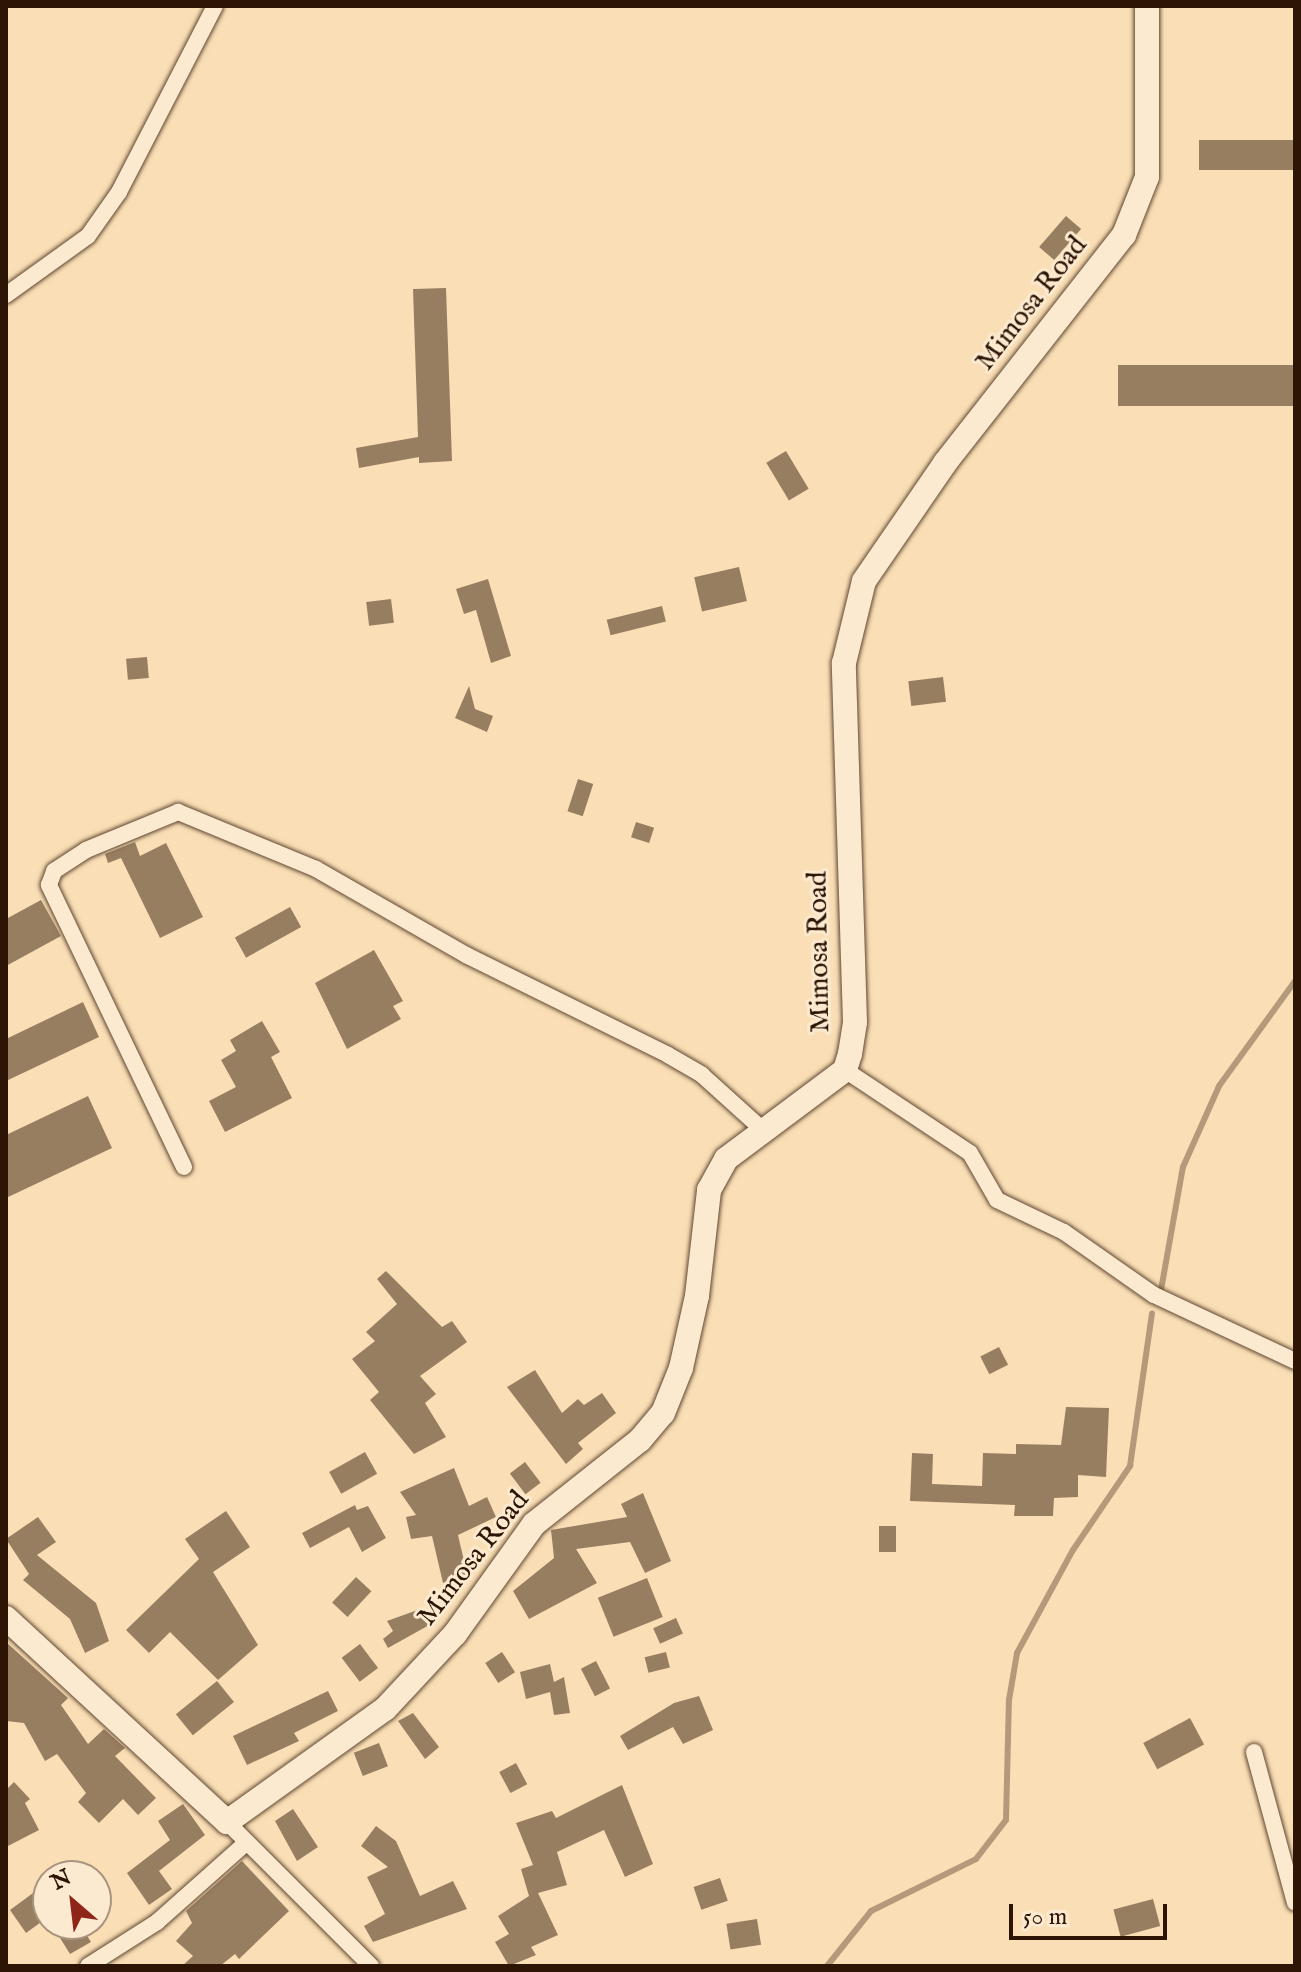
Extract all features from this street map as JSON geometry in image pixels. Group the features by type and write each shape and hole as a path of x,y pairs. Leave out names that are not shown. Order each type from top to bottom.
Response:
{"street":[{"path":"6,295 88,236 119,192 215,6"},
{"name":"Mimosa Road","path":"227,1822 385,1709 455,1634 534,1524 640,1440 663,1413 681,1368 697,1296 709,1190 726,1159 845,1070 855,1022 844,709 851,620 882,549 1124,235 1147,177 1147,6"},
{"path":"184,1167 49,885 54,871 86,850 178,812 316,869 466,955 668,1055 702,1075 764,1131"},
{"path":"845,1070 970,1153 997,1200 1064,1232 1154,1295 1295,1361"},
{"path":"6,1618 227,1822 371,1966"},
{"path":"1254,1752 1295,1903"},
{"path":"88,1966 157,1922 247,1842"}],"building":[{"path":"1199,140 1295,140 1295,170 1199,170"},
{"path":"1066,216 1081,229 1054,260 1039,247"},
{"path":"446,288 452,461 419,463 419,457 359,468 356,448 418,437 413,289"},
{"path":"1118,365 1295,365 1295,406 1118,406"},
{"path":"786,451 809,489 789,501 766,463"},
{"path":"739,567 747,601 702,611 694,577"},
{"path":"488,579 511,656 491,663 476,610 464,614 456,589"},
{"path":"391,599 394,623 369,626 366,602"},
{"path":"662,606 666,622 611,635 607,620"},
{"path":"147,657 149,678 128,680 126,659"},
{"path":"943,677 946,702 911,706 908,681"},
{"path":"469,686 475,709 493,716 487,732 455,718"},
{"path":"578,779 593,784 583,816 567,811"},
{"path":"636,822 654,828 649,843 631,837"},
{"path":"135,842 140,856 166,843 203,917 160,938 121,858 108,863 105,854"},
{"path":"41,900 61,936 6,966 6,919"},
{"path":"290,907 301,927 246,958 235,938"},
{"path":"374,950 403,1001 393,1006 401,1019 347,1049 315,983"},
{"path":"83,1002 99,1037 6,1081 6,1039"},
{"path":"262,1021 280,1052 271,1057 292,1098 225,1132 209,1101 236,1087 221,1060 236,1051 230,1040"},
{"path":"88,1096 112,1148 6,1198 6,1135"},
{"path":"386,1271 442,1327 452,1321 467,1342 420,1376 436,1394 425,1403 446,1437 414,1454 370,1400 379,1392 352,1359 375,1341 366,1332 397,1304 377,1279"},
{"path":"999,1347 1008,1365 989,1374 980,1357"},
{"path":"535,1370 562,1413 578,1399 584,1405 602,1393 616,1413 578,1443 583,1449 566,1464 507,1387"},
{"path":"1066,1407 1109,1408 1106,1477 1078,1475 1078,1497 1054,1498 1053,1516 1014,1516 1015,1505 910,1501 912,1453 933,1454 932,1484 982,1486 983,1453 1016,1454 1016,1444 1061,1445"},
{"path":"365,1452 377,1474 341,1494 329,1472"},
{"path":"525,1462 541,1483 525,1494 510,1473"},
{"path":"454,1468 469,1506 487,1497 496,1517 458,1535 468,1578 443,1583 432,1536 411,1539 406,1517 416,1515 400,1492"},
{"path":"643,1493 671,1561 645,1573 630,1542 576,1549 597,1583 529,1619 513,1591 554,1558 551,1530 627,1517 621,1504"},
{"path":"355,1505 357,1510 368,1506 386,1538 362,1552 349,1527 310,1548 302,1533"},
{"path":"226,1511 250,1547 213,1572 258,1645 218,1680 170,1632 149,1653 126,1630 199,1559 185,1539"},
{"path":"38,1517 56,1542 37,1555 96,1603 109,1641 85,1653 70,1619 23,1580 29,1574 6,1539"},
{"path":"879,1526 896,1526 896,1552 879,1552"},
{"path":"356,1577 371,1591 347,1617 332,1603"},
{"path":"647,1578 663,1617 614,1637 598,1598"},
{"path":"423,1608 431,1624 388,1648 383,1639 393,1631 387,1621"},
{"path":"676,1618 683,1634 660,1644 653,1628"},
{"path":"6,1642 68,1698 61,1705 88,1744 104,1729 125,1748 115,1756 156,1798 138,1815 123,1799 99,1823 78,1802 86,1793 57,1754 45,1761 24,1723 6,1721"},
{"path":"360,1644 378,1668 360,1682 342,1658"},
{"path":"502,1652 515,1672 498,1683 485,1663"},
{"path":"666,1652 670,1668 649,1673 645,1657"},
{"path":"596,1661 610,1689 595,1696 581,1669"},
{"path":"550,1664 554,1682 564,1677 570,1713 554,1715 550,1692 526,1699 520,1672"},
{"path":"217,1681 234,1702 193,1735 176,1714"},
{"path":"328,1691 338,1711 294,1733 299,1741 247,1765 233,1736"},
{"path":"699,1696 713,1730 683,1744 673,1727 628,1750 620,1736 674,1703"},
{"path":"413,1713 439,1747 425,1759 398,1721"},
{"path":"1190,1718 1204,1744 1157,1769 1143,1743"},
{"path":"379,1743 388,1766 363,1776 354,1753"},
{"path":"516,1763 527,1784 510,1793 499,1772"},
{"path":"14,1782 30,1799 25,1803 39,1830 6,1847 6,1790"},
{"path":"622,1785 653,1864 625,1877 604,1830 557,1852 567,1885 538,1893 558,1935 531,1947 536,1955 509,1966 495,1942 509,1934 498,1916 529,1896 521,1869 533,1865 516,1823 552,1811 556,1818"},
{"path":"183,1804 205,1835 159,1871 172,1889 149,1905 127,1873 170,1840 158,1821"},
{"path":"293,1809 318,1847 297,1861 275,1821"},
{"path":"376,1826 396,1841 420,1896 453,1881 467,1909 373,1942 364,1926 385,1914 367,1877 388,1867 361,1846"},
{"path":"242,1861 289,1911 239,1959 235,1954 220,1966 182,1966 193,1956 176,1941 192,1923 186,1911"},
{"path":"720,1878 728,1901 701,1910 694,1887"},
{"path":"32,1894 32,1929 26,1933 10,1910"},
{"path":"1153,1899 1160,1926 1121,1937 1113,1910"},
{"path":"757,1919 761,1945 730,1950 726,1924"},
{"path":"61,1940 90,1940 91,1942 70,1954"}],"waterway":[{"path":"1161,1290 1183,1167 1219,1086 1295,981"},
{"path":"827,1966 871,1911 976,1859 1006,1820 1009,1700 1017,1653 1073,1550 1130,1466 1152,1314"}]}
